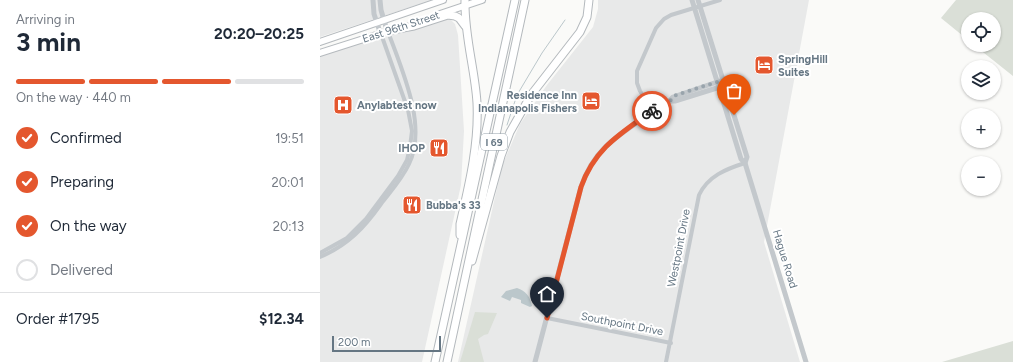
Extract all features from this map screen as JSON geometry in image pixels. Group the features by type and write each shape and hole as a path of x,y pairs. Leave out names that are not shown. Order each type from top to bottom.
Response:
{"highway":[{"name":"I 69","path":"435,362 515,0"},
{"name":"I 69","path":"447,362 526,0"},
{"path":"464,283 476,250 501,156 510,132 531,95 580,32 587,17 589,0"},
{"path":"459,251 460,224 473,162 476,129 476,92 464,3"},
{"path":"384,29 414,26 448,15 459,18 467,28"}],"main road":[{"name":"East 96th Street","path":"384,29 384,20 443,0"},
{"name":"East 96th Street","path":"320,53 384,29 464,3 482,0"},
{"name":"East 96th Street","path":"320,42 384,29"}],"street":[{"path":"320,257 335,250 353,238 366,225 397,184 410,161 416,138 414,115 409,95 384,29 373,9 373,0"},
{"path":"380,0 384,20"},
{"name":"Hague Road","path":"692,0 741,159 745,163 806,362"},
{"name":"Hague Road","path":"698,0 747,157 745,163"},
{"path":"653,111 637,85 636,78 637,69 656,28 671,15 720,0"},
{"path":"320,253 347,238 358,228 394,182 404,166 409,153 412,132 408,110 384,29"},
{"path":"535,362 581,187 597,156 609,142 670,101 675,101 724,82"},
{"name":"Westpoint Drive","path":"666,362 671,343 699,195 705,185 714,176 720,172 745,163"},
{"name":"Southpoint Drive","path":"547,318 671,343"}],"shaded area":[{"path":"320,0 432,0 320,37"},
{"path":"598,0 809,0 764,242 800,362 458,362 502,166 520,124 547,85 593,27 598,9"},
{"path":"956,0 1013,0 1013,76 1001,66 1001,60 993,60 983,52 1001,52 1001,12 961,12 961,34 941,18"},
{"path":"450,19 455,24 458,35 464,131 461,185 422,362 320,362 320,56 380,37"},
{"path":"517,288 527,294 532,306 530,307 521,303 521,300 512,297 510,301 501,297 506,291"},
{"path":"475,312 497,313 488,334 478,339 484,362 460,362"},
{"path":"1013,341 1013,362 942,362"}],"waterway":[{"path":"507,125 517,95 542,53 565,20"}],"way so far":[{"path":"652,111 670,101 673,96 723,80 734,115"}],"place":[{"name":"SpringHill Suites","path":"764,65"},
{"name":"Residence Inn Indianapolis Fishers","path":"591,101"},
{"name":"Anylabtest now","path":"343,105"},
{"name":"IHOP","path":"439,148"},
{"name":"Bubba's 33","path":"412,205"}],"route":[{"path":"547,318 581,187 592,163 609,142 652,111"}]}
